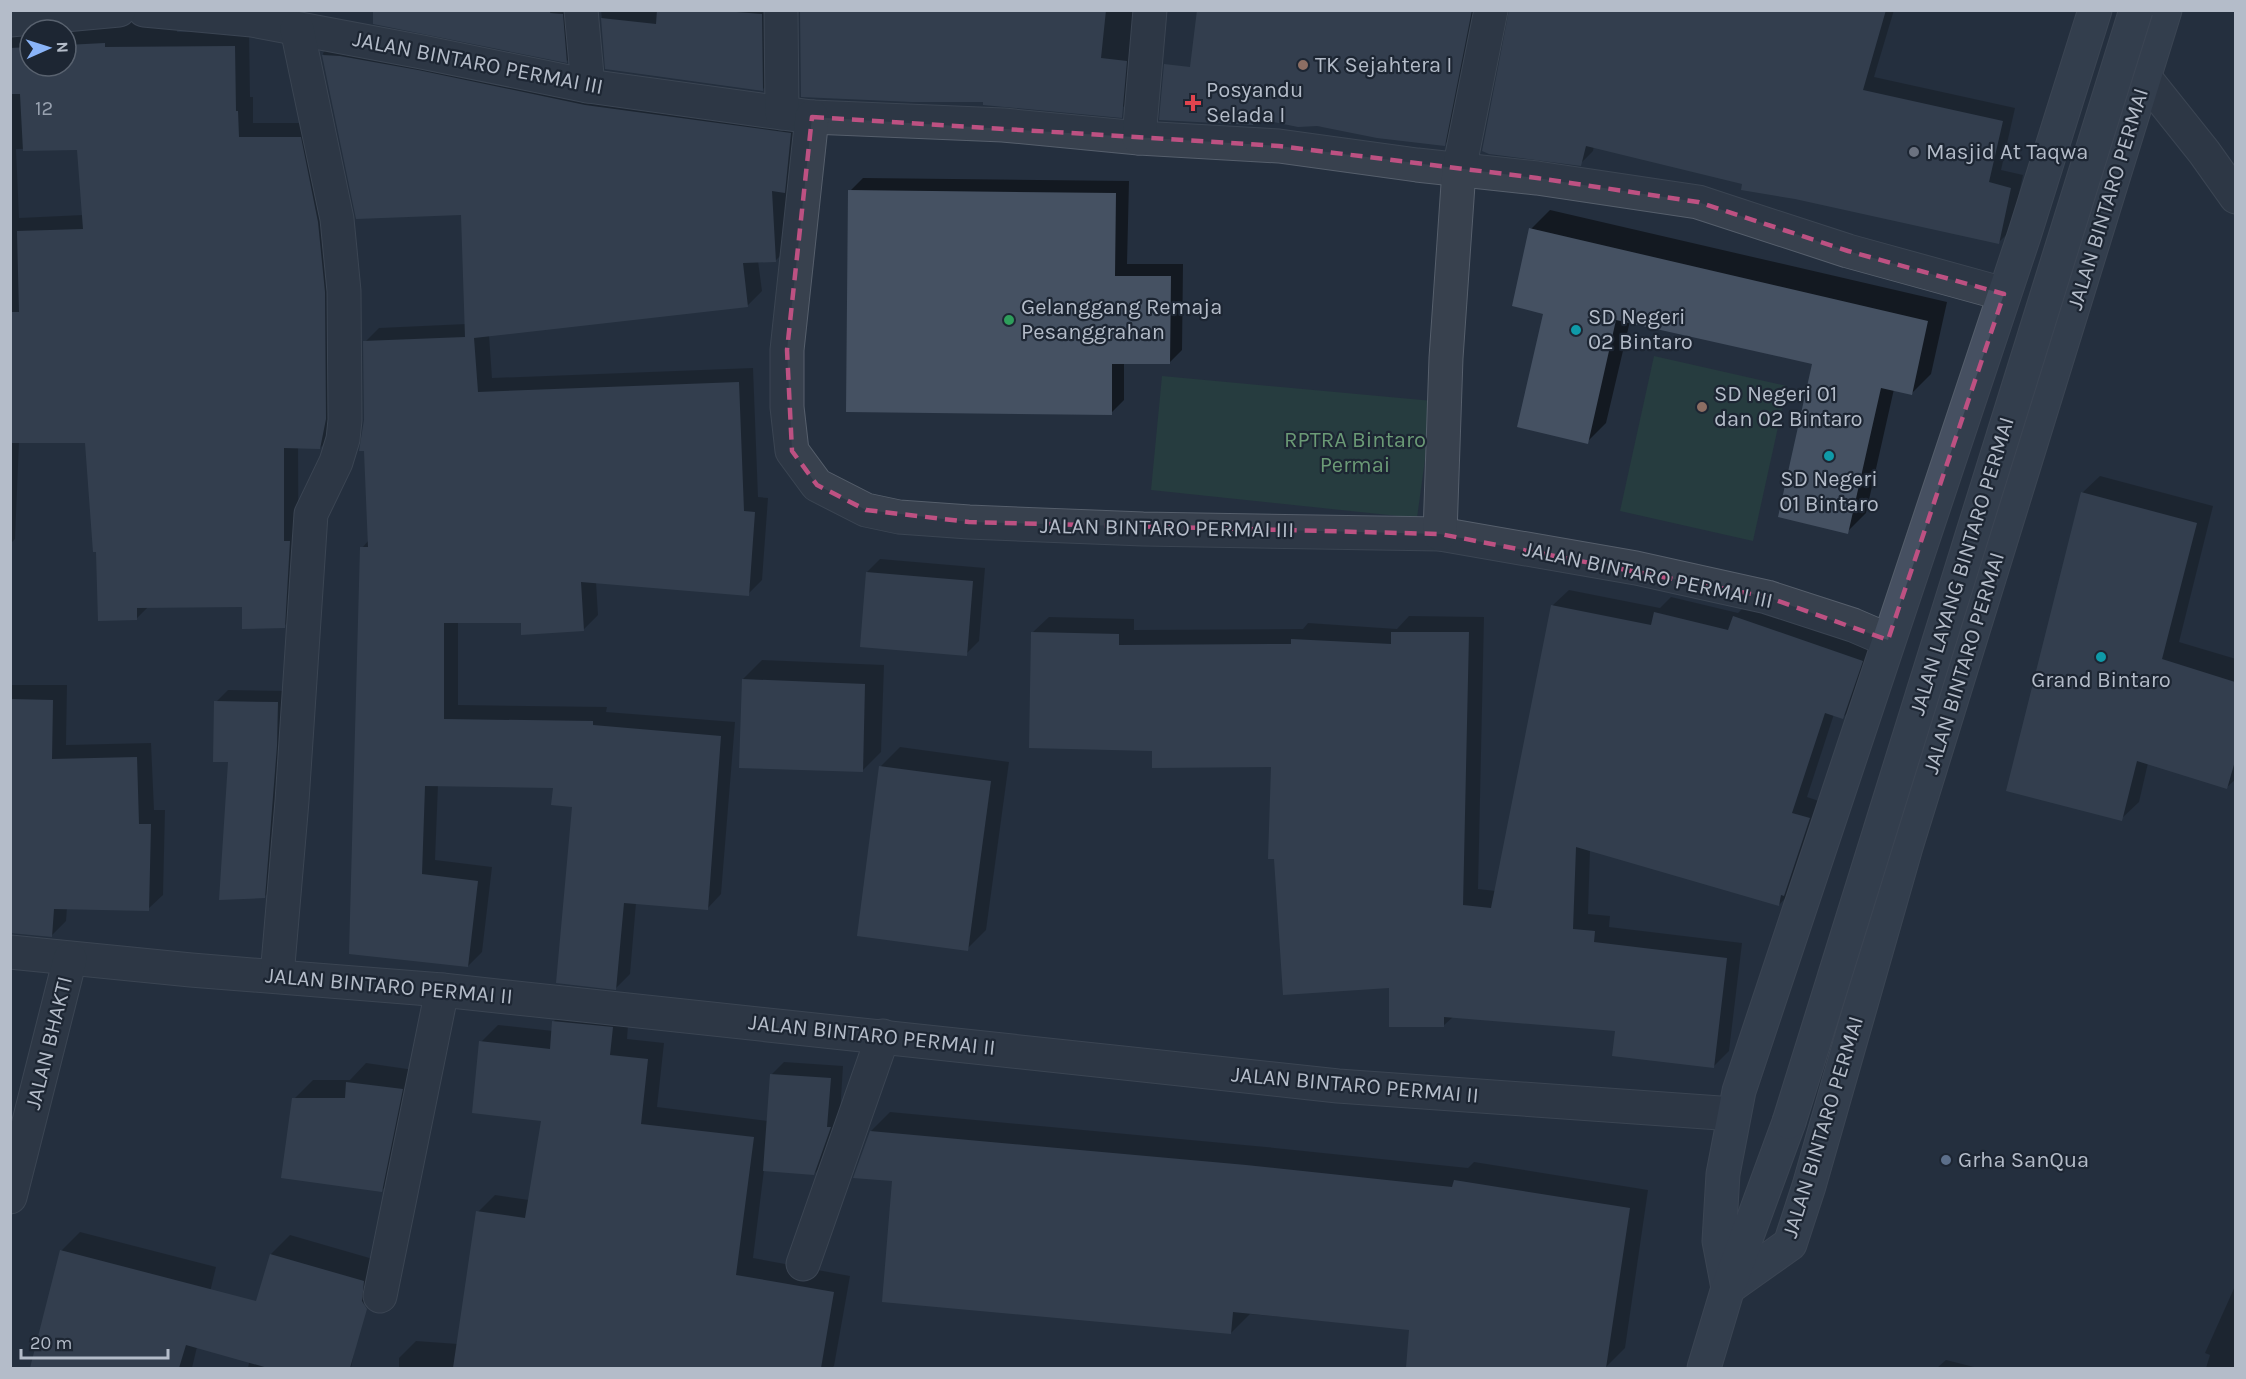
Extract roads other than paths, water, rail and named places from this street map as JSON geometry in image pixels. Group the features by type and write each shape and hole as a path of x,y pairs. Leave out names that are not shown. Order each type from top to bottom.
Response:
{"street":[{"path":"10,20 119,10"},
{"name":"JALAN BINTARO PERMAI III","path":"144,10 252,20 588,86 797,115 1003,125 1139,138 1279,146 1537,178 1698,202 1848,251 2004,294"},
{"path":"581,10 588,86"},
{"path":"781,10 797,115"},
{"path":"1139,138 1150,10"},
{"path":"1440,534 1446,358 1459,170 1491,10"},
{"name":"JALAN BINTARO PERMAI","path":"1728,1288 1719,1241 1723,1174 1739,1091 2044,173 2095,10"},
{"name":"JALAN LAYANG BINTARO PERMAI","path":"1789,1122 2136,10"},
{"name":"JALAN BINTARO PERMAI","path":"1728,1288 1790,1244 1906,847 2165,10"},
{"path":"277,976 292,801 311,514 336,462 343,439 345,420 344,291 337,219 297,29"},
{"path":"2145,78 2204,152 2235,197"},
{"name":"JALAN BINTARO PERMAI III","path":"797,115 787,350 787,407 792,451 817,485 866,510 899,517 969,522 1143,529 1440,534 1636,568 1767,597 1853,625 1888,640"},
{"path":"2044,173 2050,167 2066,160 2083,161 2104,176 2110,193"},
{"name":"JALAN BINTARO PERMAI II","path":"10,952 442,990 1338,1086 1734,1114"},
{"name":"JALAN BHAKTI","path":"10,1197 70,959"},
{"path":"380,1296 442,990"},
{"path":"802,1264 883,1036"},
{"name":"JALAN BINTARO PERMAI","path":"1704,1368 1728,1288 1789,1122"}],"place":[{"name":"TK Sejahtera I","path":"1303,65"},
{"name":"Posyandu Selada I","path":"1193,103"},
{"name":"Masjid At Taqwa","path":"1914,152"},
{"name":"Gelanggang Remaja Pesanggrahan","path":"1009,320"},
{"name":"SD Negeri 02 Bintaro","path":"1576,330"},
{"name":"SD Negeri 01 dan 02 Bintaro","path":"1702,407"},
{"name":"SD Negeri 01 Bintaro","path":"1829,456"},
{"name":"Grand Bintaro","path":"2101,657"},
{"name":"Grha SanQua","path":"1946,1160"}],"park label":[{"name":"RPTRA Bintaro Permai","path":"1355,452"}]}
